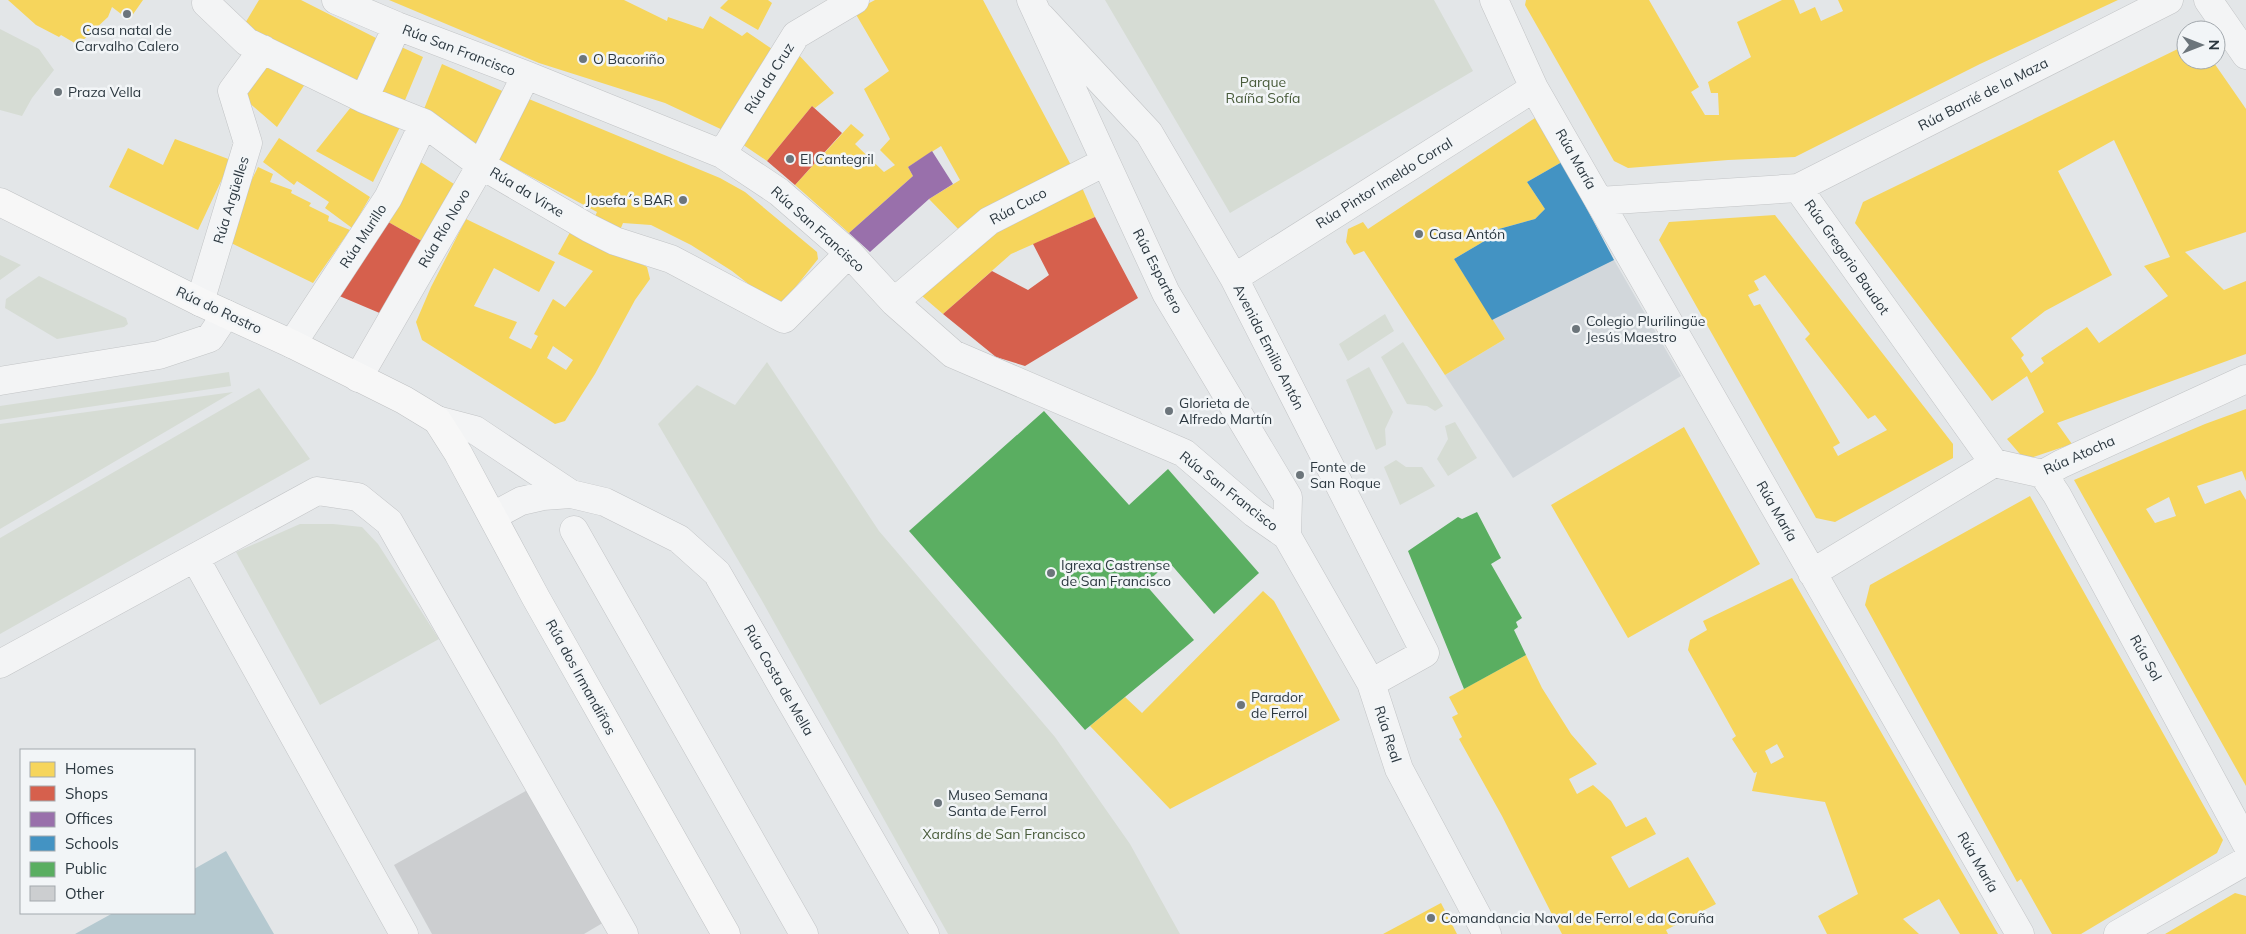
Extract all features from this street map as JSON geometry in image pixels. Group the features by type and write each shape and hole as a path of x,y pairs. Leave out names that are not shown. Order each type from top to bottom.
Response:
{"main road":[{"name":"Rúa do Rastro","path":"0,202 200,302 292,344 404,400 437,420"},
{"name":"Rúa dos Irmandiños","path":"437,420 458,453 726,934"}],"street":[{"name":"Rúa da Virxe","path":"209,0 206,3 246,42 364,99 424,123 481,165 589,228 615,241 671,259 784,319 849,253"},
{"name":"Rúa San Francisco","path":"336,0 397,26 526,75 722,154 779,192 849,253 894,302 953,354 1184,453 1254,513 1287,536"},
{"name":"Rúa da Cruz","path":"722,154 796,35 855,0"},
{"name":"Rúa María","path":"1494,0 1534,88 2020,934"},
{"name":"Rúa Barrié de la Maza","path":"1798,188 2169,0"},
{"path":"2208,0 2246,55"},
{"name":"Rúa Espartero","path":"1036,8 1166,293 1288,497 1287,536"},
{"name":"Avenida Emilio Antón","path":"1036,8 1149,133 1234,278 1425,653 1371,683"},
{"path":"364,99 397,26"},
{"name":"Rúa Argüelles","path":"200,302 248,143 232,91 263,49"},
{"name":"Rúa Río Novo","path":"358,378 481,165 526,75"},
{"name":"Rúa Pintor Imeldo Corral","path":"1234,278 1534,88"},
{"name":"Rúa Murillo","path":"292,344 388,198 424,123"},
{"name":"Rúa Cuco","path":"894,302 989,221 1105,162"},
{"name":"Rúa Gregorio Baudot","path":"1599,201 1798,188 1994,463"},
{"path":"0,381 160,355 210,338 226,314"},
{"name":"Rúa Atocha","path":"1994,463 2043,474 2246,379"},
{"name":"Rúa Costa de Mella","path":"437,420 475,430 571,494"},
{"path":"1812,573 1994,463"},
{"name":"Rúa Sol","path":"2043,474 2062,504 2246,843"},
{"path":"0,664 317,492 358,496 389,522 624,934"},
{"name":"Rúa Costa de Mella","path":"492,516 521,501 543,496 571,494 605,502 679,539 717,573 925,934"},
{"path":"574,530 804,934"},
{"name":"Rúa Real","path":"1287,536 1371,683 1399,769 1487,934"},
{"path":"194,558 404,934"},
{"path":"2118,934 2246,861"}],"shaded area":[{"name":"Colegio Plurilingüe Jesús Maestro","path":"1562,162 1614,260 1681,376 1513,478 1445,375 1505,339 1492,320"},
{"path":"226,851 274,934 75,934 111,914 195,914 195,868"}],"green space":[{"name":"Parque Raíña Sofía","path":"1105,0 1434,0 1473,71 1230,213"},
{"path":"0,29 39,49 54,70 32,98 22,116 0,110"},
{"path":"0,255 21,265 0,280"},
{"path":"39,276 126,318 128,324 124,327 57,339 5,308 6,299"},
{"path":"1385,314 1394,331 1348,361 1339,344"},
{"path":"1403,342 1443,406 1435,411 1427,406 1407,404 1381,357"},
{"name":"Xardíns de San Francisco","path":"767,362 879,531 1055,737 1130,844 1180,934 948,934 761,599 658,424 697,385 735,405"},
{"path":"1369,367 1393,412 1385,429 1386,445 1376,450 1346,380"},
{"path":"229,372 231,386 0,420 0,406"},
{"path":"259,388 310,459 0,634 0,538"},
{"path":"233,392 0,529 0,424"},
{"path":"1455,422 1477,458 1448,476 1437,459 1448,439 1445,426"},
{"path":"1396,460 1406,467 1422,467 1435,486 1400,505 1384,467"},
{"path":"300,524 333,524 362,527 378,544 439,639 320,705 236,552"}],"building: Homes":[{"path":"8,0 143,0 129,20 112,7 108,17 78,45 61,35 59,37 36,25"},
{"path":"259,0 301,0 380,40 359,84 244,25"},
{"path":"389,0 624,0 667,21 668,17 703,29 710,16 742,36 747,32 778,53 727,132 665,103 539,63"},
{"path":"728,0 768,0 772,3 758,30 720,8"},
{"path":"875,0 983,0 1072,167 963,234 929,199 960,180 941,146 908,167 913,176 849,233 795,185 851,124 864,135 855,144 884,172 895,165 880,150 890,139 864,89 889,71 854,11"},
{"path":"1526,0 1649,0 1699,87 1691,92 1705,115 1719,115 1718,93 1711,93 1708,82 1751,57 1737,22 1782,0 1794,0 1800,14 1815,7 1821,21 1843,11 1838,0 2118,0 1980,64 1795,157 1628,168 1614,161 1525,5"},
{"path":"397,45 423,57 403,105 374,92"},
{"path":"2176,50 2176,70 2219,70 2246,109 2246,232 2185,252 2224,290 2246,281 2246,354 2057,423 2072,444 2025,460 2007,439 2044,412 2027,376 1992,401 1855,223 1863,202","holes":["2114,140 2170,257 2144,266 2168,296 2099,343 2087,327 2041,358 2044,363 2031,373 2021,358 2024,355 2011,338 2045,311 2112,275 2058,171"]},
{"path":"797,53 834,93 815,108 812,106 767,161 739,142"},
{"path":"269,62 307,81 277,127 240,95"},
{"path":"442,64 509,94 481,153 422,114"},
{"path":"524,97 720,178 745,192 817,252 818,259 782,304 775,305 732,271 691,245 651,225 623,223 618,235 591,225 597,212 496,158"},
{"path":"355,102 401,125 373,182 316,151"},
{"path":"1535,118 1562,162 1527,182 1545,209 1535,219 1488,232 1493,236 1454,259 1505,339 1445,375 1364,251 1354,255 1346,242 1348,229 1363,222 1368,229"},
{"path":"279,138 370,197 352,228 325,208 329,202 297,181 294,185 263,162"},
{"path":"175,139 231,160 198,230 109,187 128,148 163,165"},
{"path":"413,157 460,188 427,244 383,219"},
{"path":"258,167 273,174 270,182 292,190 291,193 311,203 309,206 329,216 328,221 350,230 313,283 223,239"},
{"path":"1080,183 1095,217 1011,254 943,314 915,290 983,236"},
{"path":"1775,215 1953,444 1953,458 1835,522 1816,518 1659,240 1669,222","holes":["1765,275 1810,334 1805,339 1868,419 1875,415 1887,430 1838,456 1833,447 1840,443 1760,304 1754,306 1748,295 1759,290 1754,281"]},
{"path":"466,219 555,262 539,292 494,268 474,306 517,322 509,338 531,349 538,336 534,334 553,299 565,307 593,271 558,254 574,225 647,267 650,279 635,300 595,374 565,421 555,424 422,340 416,322 431,287","holes":["553,346 573,360 566,370 547,358"]},
{"path":"2246,409 2246,481 2242,471 2197,486 2205,504 2240,490 2246,500 2246,786 2074,480 2205,424","holes":["2169,497 2176,516 2155,523 2146,509"]},
{"path":"1684,427 1760,564 1628,638 1551,505"},
{"path":"2030,496 2223,840 2217,853 2081,934 2052,934 2021,879 2017,882 1865,605 1870,585"},
{"path":"1792,578 1998,934 1960,934 1939,899 1903,919 1919,934 1827,934 1818,916 1858,894 1825,802 1752,791 1757,772 1754,773 1732,739 1736,736 1688,650 1690,640 1707,630 1703,621","holes":["1777,744 1784,757 1771,764 1765,751"]},
{"name":"Parador de Ferrol","path":"1263,591 1274,601 1340,720 1170,809 1090,726 1125,697 1142,713"},
{"path":"1526,655 1542,688 1571,734 1597,764 1569,779 1577,794 1593,785 1611,801 1626,827 1646,817 1656,834 1611,857 1629,888 1688,857 1716,904 1666,930 1668,934 1562,934 1502,816 1459,739 1462,737 1452,717 1458,714 1449,697"},
{"path":"2235,893 2246,896 2246,934 2165,934"},
{"name":"Comandancia Naval de Ferrol e da Coruña","path":"1441,903 1457,934 1383,934"}],"building: Shops":[{"path":"812,106 842,133 795,185 767,161"},
{"path":"1095,217 1138,298 1025,366 996,357 943,314 992,271 1028,290 1049,275 1033,244"},
{"path":"383,219 427,244 389,317 337,295"}],"building: Offices":[{"path":"932,151 953,184 929,199 870,252 849,233 913,176 908,167"}],"building: Schools":[{"path":"1562,162 1614,260 1492,320 1454,259 1493,236 1488,232 1535,219 1545,209 1527,182"}],"building: Public":[{"name":"Igrexa Castrense de San Francisco","path":"1044,411 1129,505 1168,469 1259,573 1214,614 1169,562 1145,584 1194,640 1085,730 909,531"},
{"path":"1477,512 1501,558 1491,564 1522,618 1516,622 1518,627 1514,630 1526,655 1464,689 1408,551 1458,517 1462,519"}],"building: Other":[{"path":"531,788 606,921 584,934 432,934 394,865"}],"place":[{"name":"Casa natal de Carvalho Calero","path":"127,14"},
{"name":"O Bacoriño","path":"583,59"},
{"name":"Praza Vella","path":"58,92"},
{"name":"El Cantegril","path":"790,159"},
{"name":"Josefa´s BAR","path":"683,200"},
{"name":"Casa Antón","path":"1419,234"},
{"name":"Colegio Plurilingüe Jesús Maestro","path":"1576,329"},
{"name":"Glorieta de Alfredo Martín","path":"1169,411"},
{"name":"Fonte de San Roque","path":"1300,475"},
{"name":"Igrexa Castrense de San Francisco","path":"1051,573"},
{"name":"Parador de Ferrol","path":"1241,705"},
{"name":"Museo Semana Santa de Ferrol","path":"938,803"},
{"name":"Comandancia Naval de Ferrol e da Coruña","path":"1431,918"}]}
